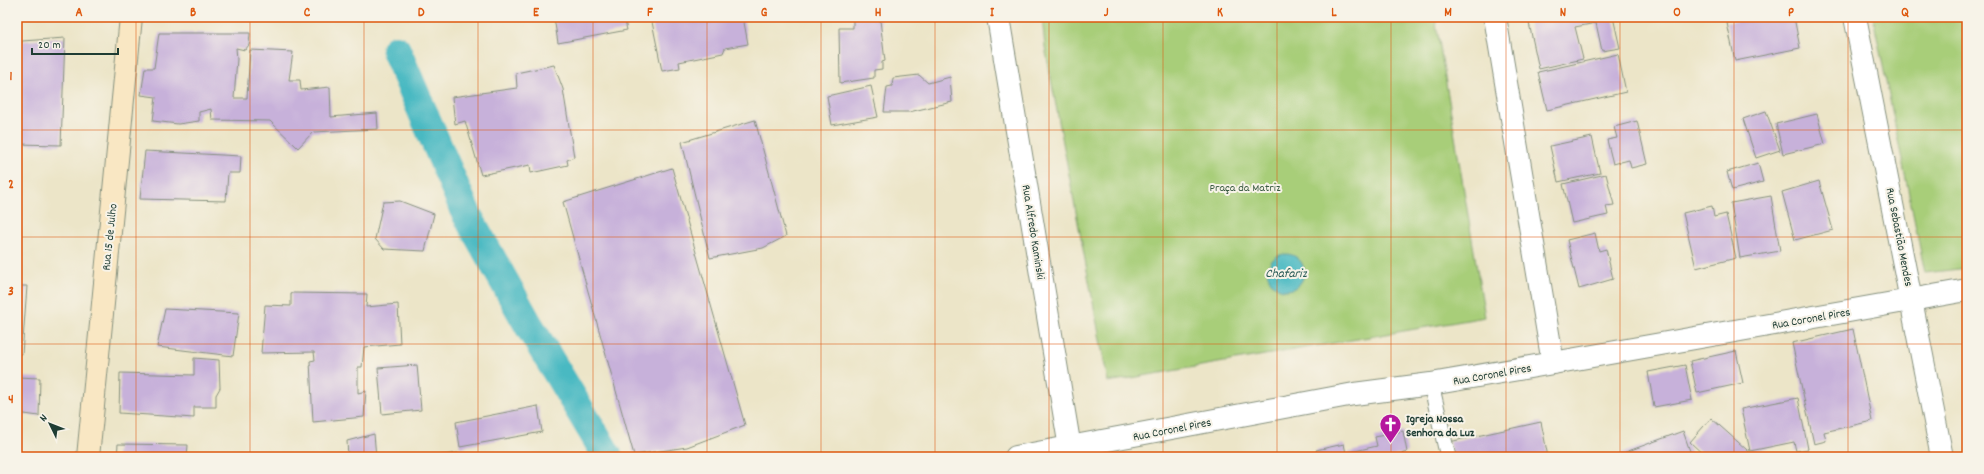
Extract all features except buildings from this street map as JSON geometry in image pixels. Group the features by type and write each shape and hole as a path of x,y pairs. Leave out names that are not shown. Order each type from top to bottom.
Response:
{"main road":[{"name":"Rua 15 de Julho","path":"88,457 131,17"}],"street":[{"name":"Rua Alfredo Kaminski","path":"998,17 1070,448"},
{"path":"1495,17 1553,363"},
{"name":"Rua Sebastião Mendes","path":"1855,17 1942,457"},
{"name":"Rua Coronel Pires","path":"1016,457 1354,394 1432,384 1967,290"}],"lane":[{"path":"1432,384 1448,457"}],"green space":[{"name":"Praça da Matriz","path":"1042,17 1435,17 1485,317 1108,382 1045,47"},
{"path":"1873,17 1967,17 1967,268 1925,273"}],"water":[{"name":"Chafariz","path":"1286,254 1296,257 1301,262 1304,272 1301,282 1296,287 1286,290 1276,287 1271,282 1268,272 1271,262 1276,257"}],"waterway":[{"path":"396,50 467,215 528,324 608,457"}],"place":[{"name":"Igreja Nossa Senhora da Luz","path":"1391,444"}]}
